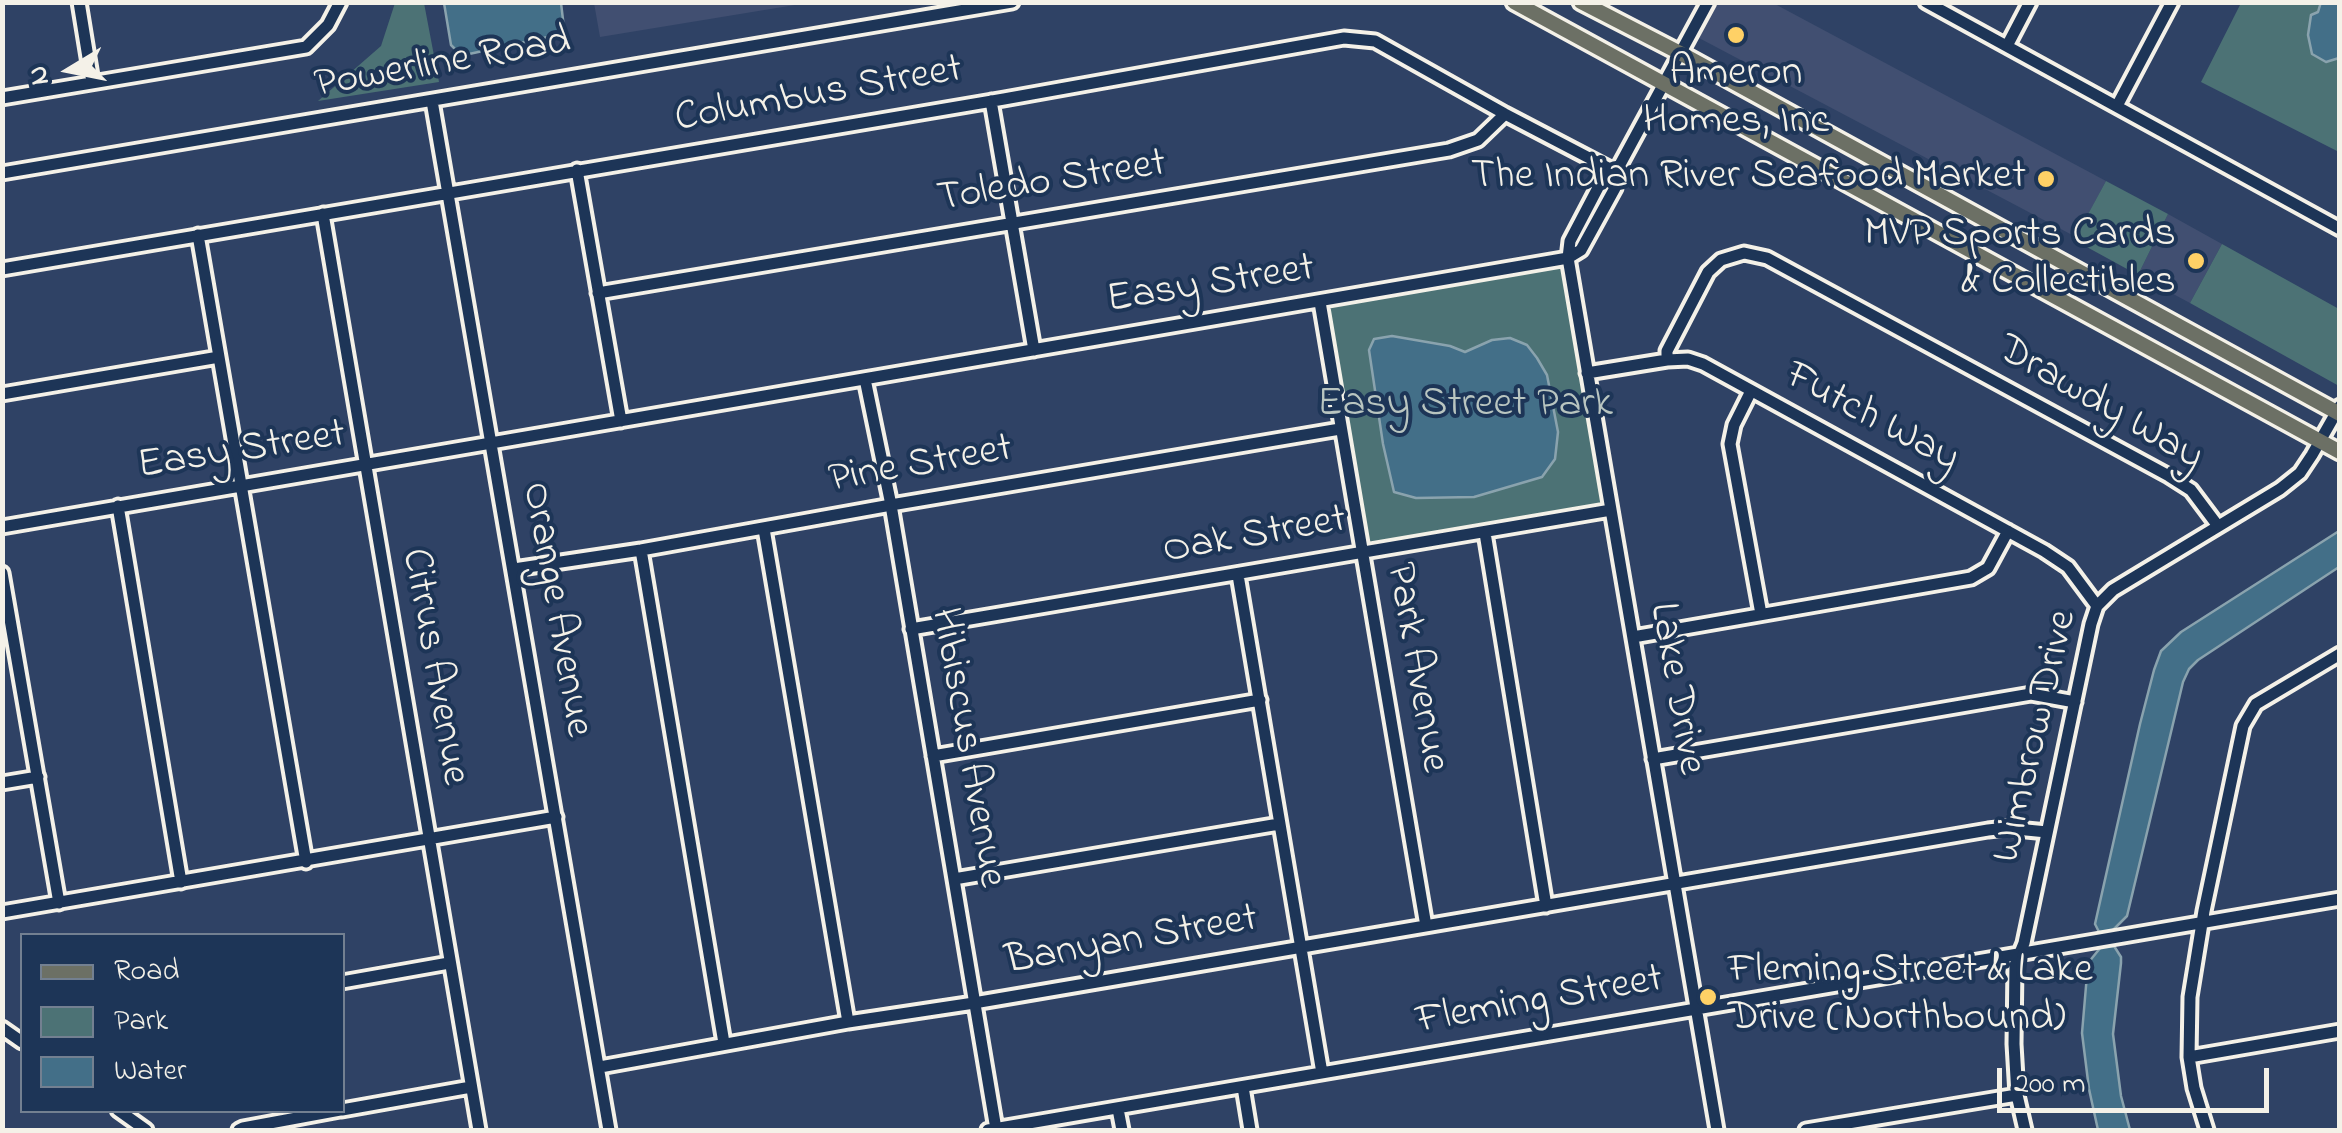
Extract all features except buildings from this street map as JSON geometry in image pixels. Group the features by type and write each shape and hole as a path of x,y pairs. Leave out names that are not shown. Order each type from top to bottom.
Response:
{"main road":[{"path":"1514,2 2340,452"},
{"path":"1581,2 2338,411"}],"street":[{"path":"80,2 92,82"},
{"path":"2,98 306,47 328,25 340,2"},
{"name":"Powerline Road","path":"2,173 1012,2"},
{"path":"1568,258 1581,250 1614,188 1616,172 1708,2"},
{"path":"1926,2 2340,230"},
{"path":"2006,46 2030,2"},
{"path":"2117,106 2172,2"},
{"name":"Columbus Street","path":"2,269 1344,38 1374,41 1616,172"},
{"path":"992,100 1034,350"},
{"name":"Orange Avenue","path":"432,102 609,1130"},
{"name":"Toledo Street","path":"598,293 1449,150 1478,140 1505,114"},
{"path":"576,170 621,421"},
{"name":"Citrus Avenue","path":"322,214 479,1130"},
{"path":"198,235 306,862"},
{"name":"Drawdy Way","path":"1667,360 1667,351 1708,272 1721,260 1744,253 1767,258 2169,476 2191,490 2218,526"},
{"name":"Easy Street","path":"2,527 1568,258"},
{"name":"Lake Drive","path":"1568,258 1717,1130"},
{"name":"Park Avenue","path":"1320,302 1426,926"},
{"path":"2,394 219,357"},
{"name":"Futch Way","path":"1587,373 1667,360 1688,359 1704,364 2068,567 2097,606"},
{"name":"Hibiscus Avenue","path":"865,379 996,1129"},
{"path":"1751,391 1734,425 1730,444 1761,614"},
{"name":"Wimbrow Drive","path":"2025,1130 2017,1094 2014,1044 2016,965 2097,606 2113,590 2300,473 2338,411"},
{"name":"Pine Street","path":"514,569 1340,429"},
{"path":"118,506 181,882"},
{"name":"Oak Street","path":"911,629 1611,510"},
{"path":"764,529 848,1022"},
{"path":"1632,637 1971,578 1988,568 2008,531"},
{"path":"1485,533 1546,906"},
{"path":"641,550 724,1044"},
{"path":"2,573 59,903"},
{"path":"1238,575 1322,1074"},
{"path":"2,656 17,654"},
{"path":"2207,1130 2189,1056 2190,997 2243,726 2256,704 2338,660"},
{"path":"1654,759 2031,694 2074,702"},
{"path":"933,756 1260,700"},
{"path":"2,783 38,778"},
{"path":"2,912 556,818"},
{"path":"954,878 1279,824"},
{"name":"Banyan Street","path":"600,1067 1988,830 2048,832"},
{"name":"Fleming Street","path":"988,1130 2340,900"},
{"path":"345,981 449,964"},
{"path":"2189,1056 2340,1031"},
{"path":"345,1109 471,1087"},
{"path":"1243,1087 1250,1130"},
{"path":"1806,1130 2017,1094"},
{"path":"1118,1109 1122,1130"},
{"path":"122,1113 146,1130"},
{"path":"239,1130 325,1113"}],"shaded area":[{"path":"594,2 807,3 600,37"},
{"path":"1717,3 1773,3 2106,181 2076,237 1699,38"},
{"path":"2168,214 2222,244 2190,303 2138,275"}],"green space":[{"path":"395,3 424,3 439,82 318,101 381,46"},
{"path":"2241,3 2339,3 2339,152 2201,82"},
{"path":"2106,181 2168,214 2138,275 2074,240"},
{"path":"2222,244 2339,309 2339,386 2190,303"},
{"name":"Easy Street Park","path":"1555,266 1562,268 1567,278 1605,495 1602,503 1593,509 1377,547 1369,544 1362,537 1326,319 1330,309 1339,303"}],"water":[{"path":"2321,2 2339,3 2339,58 2326,62 2312,54 2308,35 2311,15 2318,12"},
{"path":"444,3 561,3 564,28 557,35 469,54 458,52 451,45"},
{"path":"1392,336 1465,352 1492,340 1510,338 1527,345 1547,375 1558,432 1555,459 1542,477 1474,497 1416,498 1394,492 1369,350 1374,339"},
{"path":"2339,531 2339,567 2189,669 2127,916 2112,931 2099,932 2095,924 2140,724 2161,651 2181,632"},
{"path":"2114,946 2121,963 2113,1034 2130,1130 2098,1130 2082,1033 2088,963 2101,947"}],"place":[{"name":"Ameron Homes, Inc","path":"1736,35"},
{"name":"The Indian River Seafood Market","path":"2046,179"},
{"name":"MVP Sports Cards & Collectibles","path":"2196,261"},
{"name":"Fleming Street & Lake Drive (Northbound)","path":"1708,997"}]}
